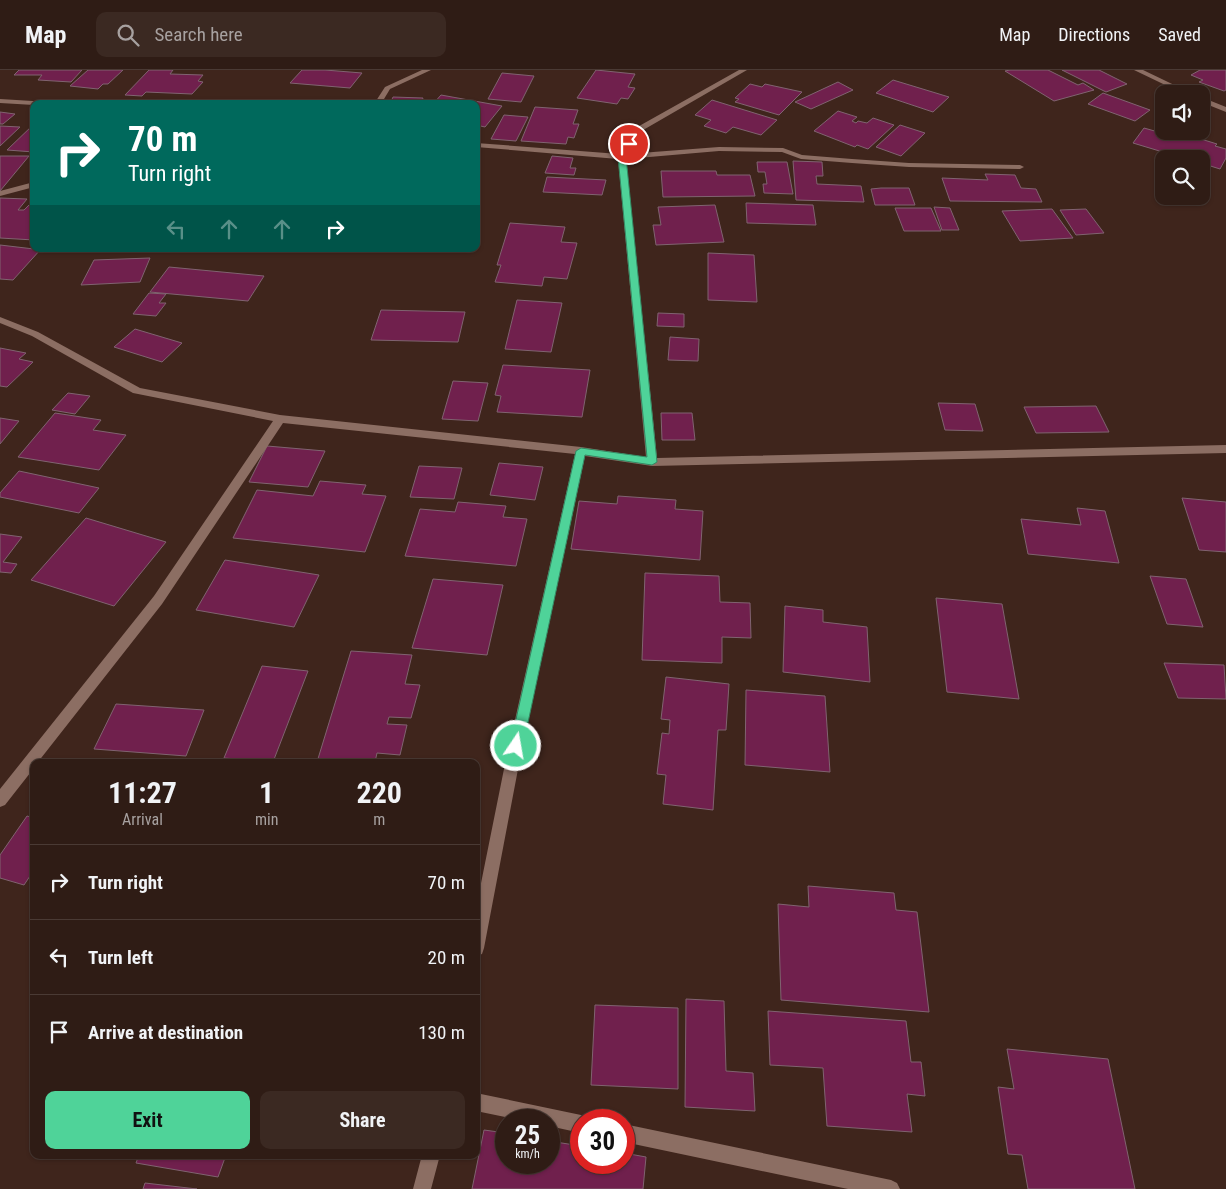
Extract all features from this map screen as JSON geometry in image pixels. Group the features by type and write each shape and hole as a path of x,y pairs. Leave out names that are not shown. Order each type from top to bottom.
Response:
{"street":[{"path":"380,100 387,88 428,70"},
{"path":"652,462 622,157 635,132 744,70"},
{"path":"1137,70 1170,85"},
{"path":"0,101 30,103"},
{"path":"1210,103 1226,110"},
{"path":"480,145 622,157 719,149 783,150 801,157 861,162 1020,167"},
{"path":"0,194 30,185"},
{"path":"0,320 35,334 137,391 280,419 581,451 652,462 1226,449"},
{"path":"32,759 158,600 280,419"},
{"path":"480,928 512,764 581,451"},
{"path":"0,800 30,762"},
{"path":"480,1103 570,1122"},
{"path":"635,1135 891,1189"},
{"path":"422,1189 430,1159"}],"building":[{"path":"19,70 82,70 71,82 38,80 42,75 14,75"},
{"path":"88,70 123,70 108,84 103,84 98,89 70,86"},
{"path":"149,70 173,70 170,74 203,75 198,81 203,82 192,94 146,92 142,96 125,95"},
{"path":"302,70 362,73 350,88 290,83"},
{"path":"596,70 635,74 628,87 635,88 628,99 621,98 617,104 577,98"},
{"path":"1048,70 1078,85 1083,83 1094,90 1054,101 1005,71"},
{"path":"1062,70 1099,70 1127,84 1106,92"},
{"path":"1200,70 1226,70 1226,90 1224,91 1199,82 1203,80 1191,75"},
{"path":"502,73 534,76 521,102 488,99"},
{"path":"893,80 949,97 933,112 876,93"},
{"path":"838,82 853,90 811,109 795,102"},
{"path":"750,84 762,87 765,84 802,92 779,115 735,102 739,99 735,98"},
{"path":"1103,93 1150,110 1135,121 1088,104"},
{"path":"441,95 469,100 437,100"},
{"path":"393,97 423,98 422,100 392,100"},
{"path":"712,100 777,120 761,135 733,127 726,133 704,126 711,120 695,115"},
{"path":"480,102 502,106 485,127 480,126"},
{"path":"535,107 578,110 573,124 579,124 574,138 568,137 566,144 521,141"},
{"path":"838,111 857,117 852,121 856,123 858,121 867,123 873,118 894,125 868,149 857,145 855,147 814,131"},
{"path":"0,112 15,114 3,124 0,124"},
{"path":"504,115 528,117 516,141 491,139"},
{"path":"900,125 925,133 901,156 876,147"},
{"path":"0,126 20,127 0,146"},
{"path":"30,128 30,152 7,150"},
{"path":"1144,128 1155,131 1155,140 1204,140 1217,144 1215,146 1226,149 1226,158 1220,169 1210,166 1210,150 1156,150 1133,143"},
{"path":"0,156 29,156 0,191"},
{"path":"552,156 573,158 570,168 576,168 574,175 545,173"},
{"path":"793,161 822,162 823,176 816,176 817,184 861,186 864,202 796,200"},
{"path":"757,162 787,162 793,194 764,193 763,184 767,184 765,172 758,172"},
{"path":"661,171 716,171 717,175 750,175 755,196 663,197"},
{"path":"985,174 1015,175 1021,188 1036,189 1042,202 950,201 942,178 988,180"},
{"path":"547,177 606,180 602,195 543,192"},
{"path":"909,188 915,205 875,205 871,189"},
{"path":"0,198 27,199 18,210 24,210 30,204 30,240 0,238"},
{"path":"746,203 813,205 816,225 747,223"},
{"path":"715,205 724,242 656,245 653,225 661,225 658,207"},
{"path":"934,207 950,208 959,230 942,230"},
{"path":"895,208 931,208 941,231 904,231"},
{"path":"1052,209 1073,238 1020,241 1002,211"},
{"path":"1086,209 1104,233 1076,235 1060,210"},
{"path":"510,223 565,227 561,242 577,243 567,279 544,277 542,286 495,282 501,265 497,265"},
{"path":"0,245 30,249 30,252 38,252 13,280 0,279"},
{"path":"708,253 754,255 757,302 708,300"},
{"path":"150,258 140,282 81,285 94,260"},
{"path":"169,267 264,276 248,301 150,292"},
{"path":"149,293 166,294 159,303 166,303 156,316 133,314"},
{"path":"517,300 562,303 551,352 505,349"},
{"path":"381,310 465,312 458,342 371,340"},
{"path":"658,313 684,314 684,327 657,326"},
{"path":"135,329 182,343 162,362 114,347"},
{"path":"670,337 699,339 698,361 668,360"},
{"path":"0,348 26,353 19,359 33,362 7,387 0,386"},
{"path":"503,365 590,370 582,417 497,412 501,396 495,395"},
{"path":"453,381 488,383 478,421 442,419"},
{"path":"68,393 90,396 75,414 52,410"},
{"path":"938,403 975,404 983,431 945,430"},
{"path":"1096,406 1109,432 1036,433 1024,407"},
{"path":"55,413 101,420 93,430 126,435 99,470 18,457"},
{"path":"661,413 692,413 695,440 662,440"},
{"path":"0,418 19,421 0,444"},
{"path":"267,446 325,451 308,487 249,482"},
{"path":"499,463 543,467 535,500 490,495"},
{"path":"419,466 462,468 454,499 410,497"},
{"path":"19,471 99,488 79,513 0,497 0,493"},
{"path":"320,481 366,485 362,494 386,496 365,552 233,538 257,490 313,496"},
{"path":"618,496 676,500 675,509 703,511 700,560 571,549 579,501 617,504"},
{"path":"1182,498 1226,502 1226,552 1199,550"},
{"path":"458,502 506,506 503,517 527,519 516,566 405,556 420,509 455,512"},
{"path":"1077,508 1105,511 1119,563 1028,554 1021,519 1081,525"},
{"path":"86,518 166,542 114,606 31,580"},
{"path":"0,534 22,537 3,562 17,564 11,573 0,572"},
{"path":"225,560 319,575 294,627 196,610"},
{"path":"645,573 719,576 720,602 750,603 751,638 722,637 722,663 642,660"},
{"path":"1150,576 1186,579 1203,627 1167,624"},
{"path":"433,579 503,585 487,655 412,648"},
{"path":"936,598 1002,604 1019,699 947,692"},
{"path":"785,606 823,610 823,622 867,627 870,682 783,672"},
{"path":"351,651 412,655 405,684 420,685 411,718 389,717 387,724 407,725 400,755 377,753 376,759 318,759"},
{"path":"1164,663 1224,665 1226,699 1178,698"},
{"path":"262,666 308,671 274,759 224,758"},
{"path":"666,677 729,684 726,730 718,730 713,810 663,804 666,775 657,774 662,733 669,734 670,720 661,719"},
{"path":"746,690 825,696 830,772 745,765"},
{"path":"116,704 204,710 186,756 94,749"},
{"path":"27,816 30,817 30,876 24,885 0,878 0,855"},
{"path":"808,886 894,893 896,910 917,912 929,1012 781,1000 778,904 809,907"},
{"path":"686,999 724,1001 726,1071 753,1073 755,1111 685,1107"},
{"path":"595,1005 678,1008 678,1089 591,1085"},
{"path":"768,1011 906,1021 911,1062 921,1062 925,1096 907,1094 912,1132 827,1126 823,1068 770,1065"},
{"path":"1007,1049 1108,1059 1135,1189 1028,1189 1022,1155 1008,1154 998,1087 1014,1089"},
{"path":"484,1130 495,1132 495,1174 560,1174 560,1143 570,1144 570,1174 635,1174 635,1155 646,1157 643,1189 472,1189 478,1159 480,1159"},
{"path":"138,1159 225,1159 218,1177 136,1163"},
{"path":"145,1183 197,1189 143,1189"}],"route":[{"path":"516,746 581,451 652,462 622,157 629,144"}]}
